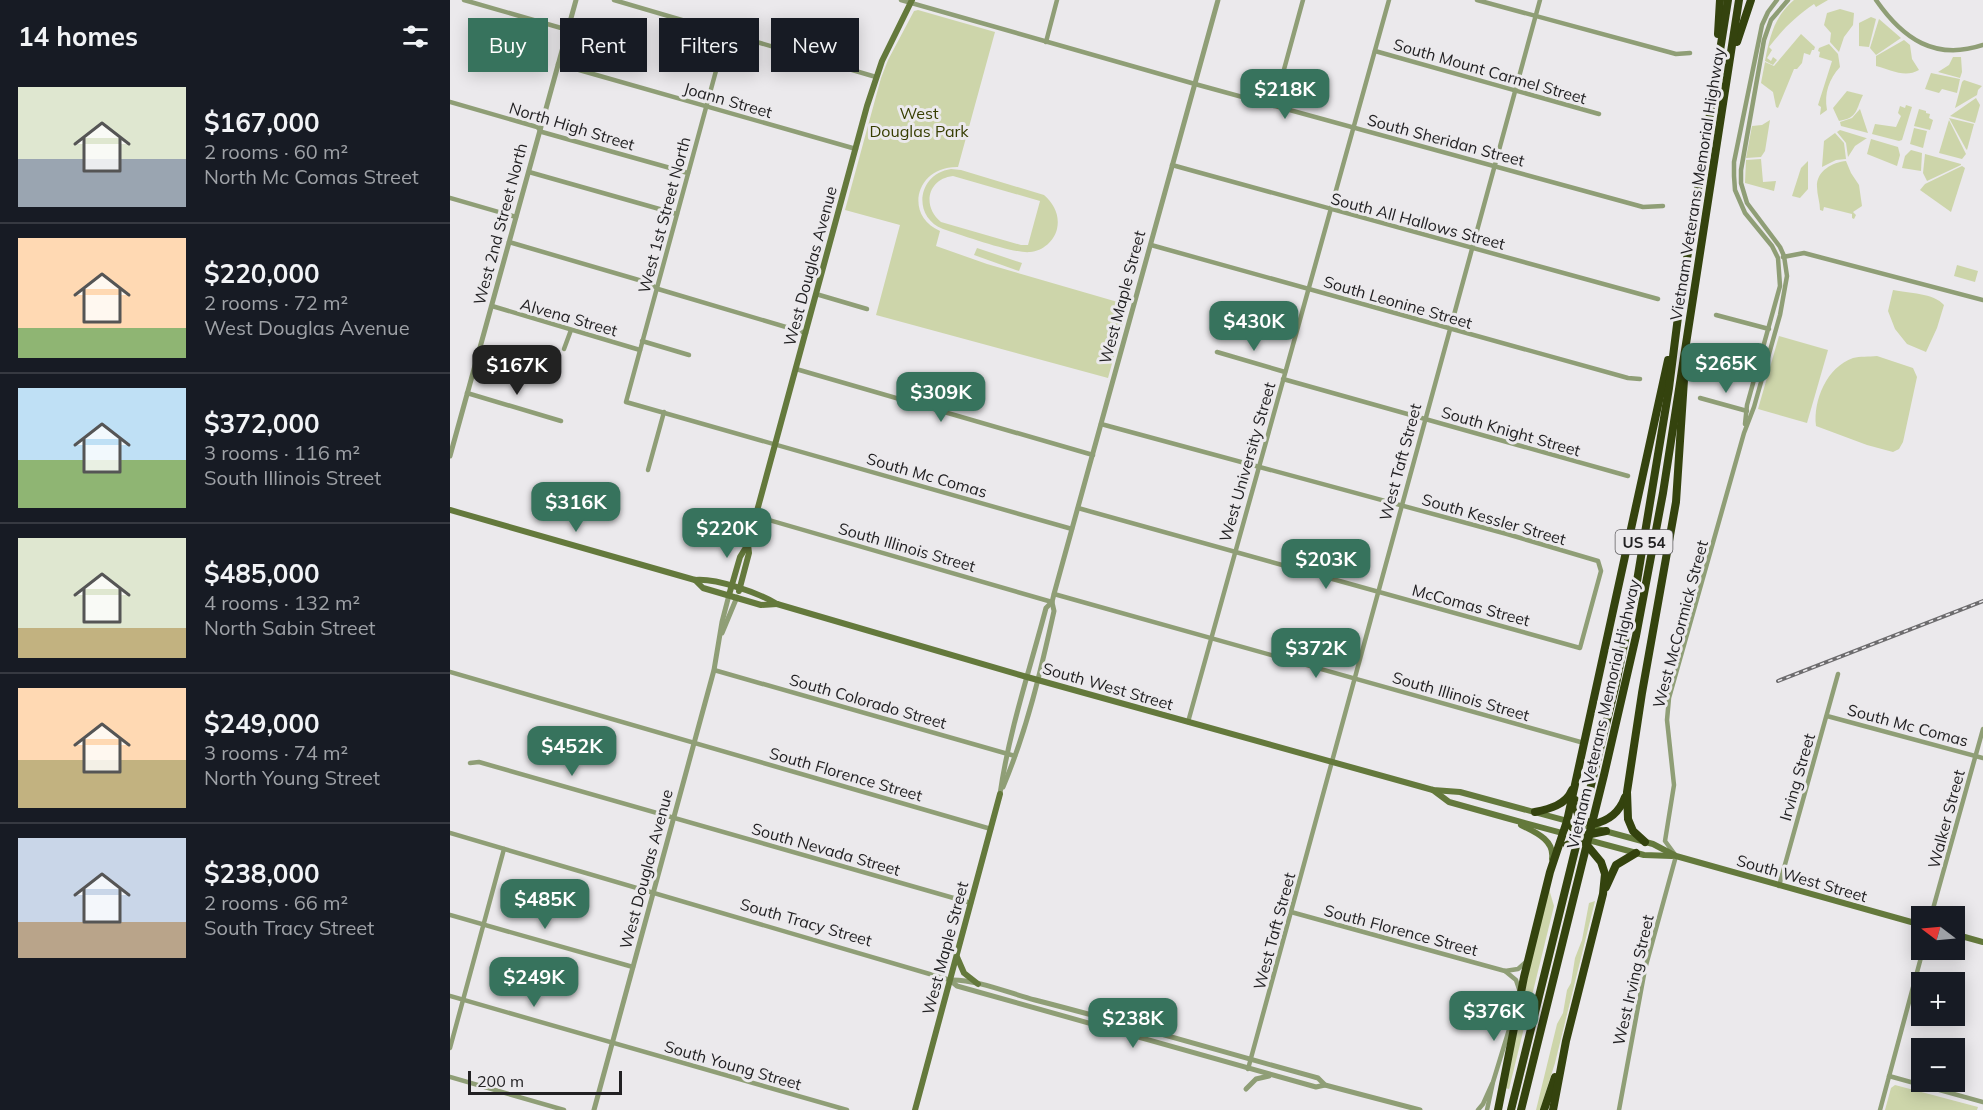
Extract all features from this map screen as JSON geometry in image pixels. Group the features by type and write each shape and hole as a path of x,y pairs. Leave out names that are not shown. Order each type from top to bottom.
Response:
{"highway":[{"path":"1715,83 1720,0"},
{"name":"Vietnam Veterans Memorial Highway","path":"1510,1110 1616,684 1641,562 1728,0"},
{"name":"Vietnam Veterans Memorial Highway","path":"1521,1110 1604,775 1652,556 1739,0"},
{"path":"1728,72 1751,0"},
{"path":"1498,1110 1516,1008 1550,872 1566,834 1679,309"},
{"path":"1645,842 1633,831 1628,819 1627,792 1676,502 1684,387 1683,359"},
{"path":"1535,812 1554,807 1569,796 1579,766"},
{"path":"1575,784 1576,811 1584,833"},
{"path":"1553,862 1562,849 1619,809 1627,792"},
{"path":"1576,811 1582,819 1589,823 1606,820"},
{"path":"1553,1110 1566,1041 1603,894 1605,874 1594,846 1584,833 1567,821"},
{"path":"1566,834 1606,831"},
{"path":"1567,845 1594,846"},
{"path":"1603,894 1617,865 1636,853"},
{"path":"1526,1110 1556,971"},
{"path":"1544,1110 1566,1041"}],"main road":[{"name":"West Douglas Avenue","path":"733,596 732,587 740,557 748,544 876,77 912,1"},
{"path":"450,510 695,580"},
{"name":"West Douglas Avenue","path":"733,596 740,589 750,553 748,544"},
{"name":"South West Street","path":"695,580 704,579 740,589 766,597 777,604 1331,762 1433,790 1452,790 1567,821"},
{"name":"South West Street","path":"695,580 703,588 761,605 777,604"},
{"name":"South West Street","path":"1433,790 1449,802 1566,834"},
{"name":"West Maple Street","path":"915,1110 1000,794"},
{"path":"1510,819 1537,833 1546,841 1553,853 1550,872"},
{"name":"South West Street","path":"1606,831 1645,842 1676,856 1911,922"},
{"name":"South West Street","path":"1594,846 1636,853 1676,856"},
{"path":"1965,937 1983,942"},
{"path":"957,957 966,976 978,984"}],"street":[{"path":"464,0 560,28"},
{"name":"West 2nd Street North","path":"571,18 576,0"},
{"path":"614,0 673,18"},
{"name":"South Sheridan Street","path":"901,0 912,1 1195,84 1643,207 1663,206"},
{"path":"1046,42 1057,0"},
{"name":"West Maple Street","path":"1000,794 1016,756 1038,680 1054,611 1052,602 1054,594 1218,0"},
{"path":"1274,106 1303,0"},
{"name":"West University Street","path":"1188,722 1389,0"},
{"path":"1477,0 1676,54 1690,53"},
{"name":"West Taft Street","path":"1248,1069 1540,0"},
{"path":"1777,0 1768,12 1758,38 1734,162 1735,190 1745,213 1772,246 1778,258 1804,252 1983,300"},
{"name":"West McCormick Street","path":"1676,856 1665,841 1674,785 1667,720 1669,698 1784,299 1787,276 1784,256 1774,237 1747,203 1741,183 1741,170 1764,40 1771,20 1788,0"},
{"path":"1876,0 1893,22 1920,43 1947,50 1966,50 1983,45"},
{"path":"759,43 876,77"},
{"name":"South Mount Carmel Street","path":"1375,51 1599,114"},
{"name":"West 2nd Street North","path":"450,456 560,57"},
{"name":"Joann Street","path":"558,64 856,149"},
{"name":"West 1st Street North","path":"627,402 715,72"},
{"name":"North High Street","path":"450,102 688,173"},
{"name":"South All Hallows Street","path":"1172,165 1658,299"},
{"path":"529,172 677,214"},
{"path":"450,198 516,217"},
{"path":"509,242 650,283 657,288 806,333"},
{"name":"South Leonine Street","path":"1151,244 1449,329 1628,378 1640,379"},
{"name":"West McCormick Street","path":"1744,433 1747,411 1780,286 1778,258"},
{"path":"816,294 867,309"},
{"name":"Alvena Street","path":"492,306 640,350"},
{"path":"1716,315 1769,329"},
{"path":"564,349 571,330"},
{"path":"642,341 689,355"},
{"path":"1217,352 1285,372"},
{"path":"796,369 1093,455"},
{"name":"South Knight Street","path":"1283,379 1629,476"},
{"path":"467,393 561,421"},
{"path":"1700,398 1747,411"},
{"name":"South Mc Comas","path":"627,402 1072,529"},
{"path":"648,470 664,412"},
{"name":"South Kessler Street","path":"1101,424 1598,561 1601,565 1580,648"},
{"name":"McComas Street","path":"1078,508 1580,648"},
{"name":"South Illinois Street","path":"755,516 1052,602"},
{"name":"South Illinois Street","path":"1054,594 1584,743"},
{"name":"West Douglas Avenue","path":"594,1110 714,670 722,634 722,622 733,596"},
{"name":"West Maple Street","path":"1000,794 1006,753 1046,608 1052,602"},
{"name":"South Colorado Street","path":"714,670 1016,756"},
{"name":"South Florence Street","path":"450,672 991,829"},
{"name":"Irving Street","path":"1779,886 1838,674"},
{"path":"1017,716 1027,718"},
{"name":"South Mc Comas","path":"1827,716 1983,758"},
{"name":"Walker Street","path":"1934,906 1983,729"},
{"name":"South Nevada Street","path":"470,763 479,762 971,903"},
{"name":"South Tracy Street","path":"450,833 950,980 978,984 1318,1078 1325,1085"},
{"path":"450,1048 504,849"},
{"name":"West Irving Street","path":"1619,1110 1644,969 1676,856"},
{"name":"South Florence Street","path":"1291,912 1504,971"},
{"path":"450,915 633,968"},
{"path":"1504,971 1518,969 1528,960"},
{"path":"1880,1110 1920,960"},
{"path":"1504,971 1515,980 1520,992"},
{"name":"South Tracy Street","path":"950,980 961,988 1248,1069 1316,1087 1325,1085 1420,1110"},
{"name":"South Young Street","path":"450,996 847,1110"},
{"path":"1487,1110 1493,1082 1516,1008"},
{"path":"1246,1089 1256,1079 1272,1075"},
{"path":"1889,1076 1983,1102"},
{"path":"450,1077 564,1110"},
{"path":"1478,1110 1493,1082"}],"green space":[{"path":"1794,0 1828,0 1816,7 1814,4 1807,9 1774,41 1769,47 1772,50 1767,58 1771,61 1773,57 1777,60 1773,65 1765,61 1771,35 1777,20"},
{"path":"1840,9 1854,13 1853,25 1844,37 1839,52 1830,42 1831,33 1824,25 1827,13"},
{"name":"West Douglas Park","path":"918,10 995,32 958,167 943,169 932,174 919,193 922,215 929,224 940,231 936,246 987,264 1128,305 1108,378 876,315 900,225 845,210 881,78 914,11"},
{"path":"1871,17 1876,19 1869,47 1859,46 1859,23"},
{"path":"1879,19 1901,38 1876,55 1870,48"},
{"path":"1801,34 1815,47 1810,55 1804,53 1802,63 1794,69 1778,108 1773,92 1761,83 1765,62 1774,66"},
{"path":"1904,40 1910,45 1912,59 1919,70 1903,73 1876,66 1876,56"},
{"path":"1829,44 1838,54 1840,67 1828,87 1827,110 1820,115 1821,107 1818,105 1832,61 1819,57 1820,52 1818,51 1819,48"},
{"path":"1953,57 1961,57 1960,78 1938,72 1949,65"},
{"path":"1931,73 1960,79 1957,93 1942,89 1939,93 1925,89"},
{"path":"1964,80 1982,86 1977,95 1955,108 1962,82"},
{"path":"1847,91 1863,95 1853,115 1839,121 1833,108"},
{"path":"1976,98 1980,105 1975,123 1950,116"},
{"path":"1906,105 1912,107 1902,140 1872,134 1875,124 1896,127 1901,116 1898,113 1900,106 1905,108"},
{"path":"1860,109 1868,133 1841,126 1840,122 1852,118"},
{"path":"1919,109 1930,114 1929,118 1933,120 1930,130 1914,126"},
{"path":"1949,118 1974,124 1967,150 1966,149"},
{"path":"1770,120 1765,151 1761,157 1746,158 1752,126 1762,125"},
{"path":"1949,120 1966,154 1962,159 1939,153"},
{"path":"1914,128 1927,131 1923,148 1910,144"},
{"path":"1840,130 1867,138 1855,146 1848,157 1846,143 1837,132"},
{"path":"1835,133 1844,143 1846,159 1836,160 1822,167 1824,141"},
{"path":"1871,139 1898,147 1900,155 1897,166 1867,154"},
{"path":"1911,150 1922,153 1921,171 1902,168 1905,156"},
{"path":"1925,154 1961,165 1927,181 1923,173"},
{"path":"1761,159 1763,182 1776,181 1774,191 1745,183 1746,160"},
{"path":"1808,161 1808,189 1800,198 1792,196 1801,168"},
{"path":"1846,161 1859,185 1862,206 1853,212 1856,215 1854,219 1852,214 1824,207 1823,211 1820,210 1817,193 1817,181 1822,172 1831,165"},
{"path":"1962,166 1965,168 1951,212 1920,190 1925,184"},
{"path":"951,169 961,170 1044,195 1051,202 1057,214 1058,224 1053,238 1039,250 1022,252 987,244 943,229 926,215 923,206 925,187 940,173","holes":["953,176 1040,201 1028,245 1021,245 941,222 931,209 930,194 937,182"]},
{"path":"977,248 1022,263 1019,271 974,255"},
{"path":"1957,265 1978,271 1975,282 1954,276"},
{"path":"1893,290 1934,298 1944,305 1926,352 1907,344 1895,329 1888,311"},
{"path":"1779,336 1828,350 1807,423 1758,409"},
{"path":"1877,356 1913,368 1917,377 1903,442 1899,449 1893,452 1816,426 1817,406 1829,377 1844,362 1853,358"},
{"path":"1549,889 1554,906 1509,1089 1505,1088 1516,1023"},
{"path":"1595,901 1555,1063 1540,1110 1536,1110 1557,1024 1563,1013 1567,990 1571,983 1589,903"},
{"path":"1895,1085 1911,1089 1911,1092 1921,1092 1978,1107 1977,1110 1885,1110 1891,1088"}],"railway":[{"path":"1778,681 1983,601"}]}
